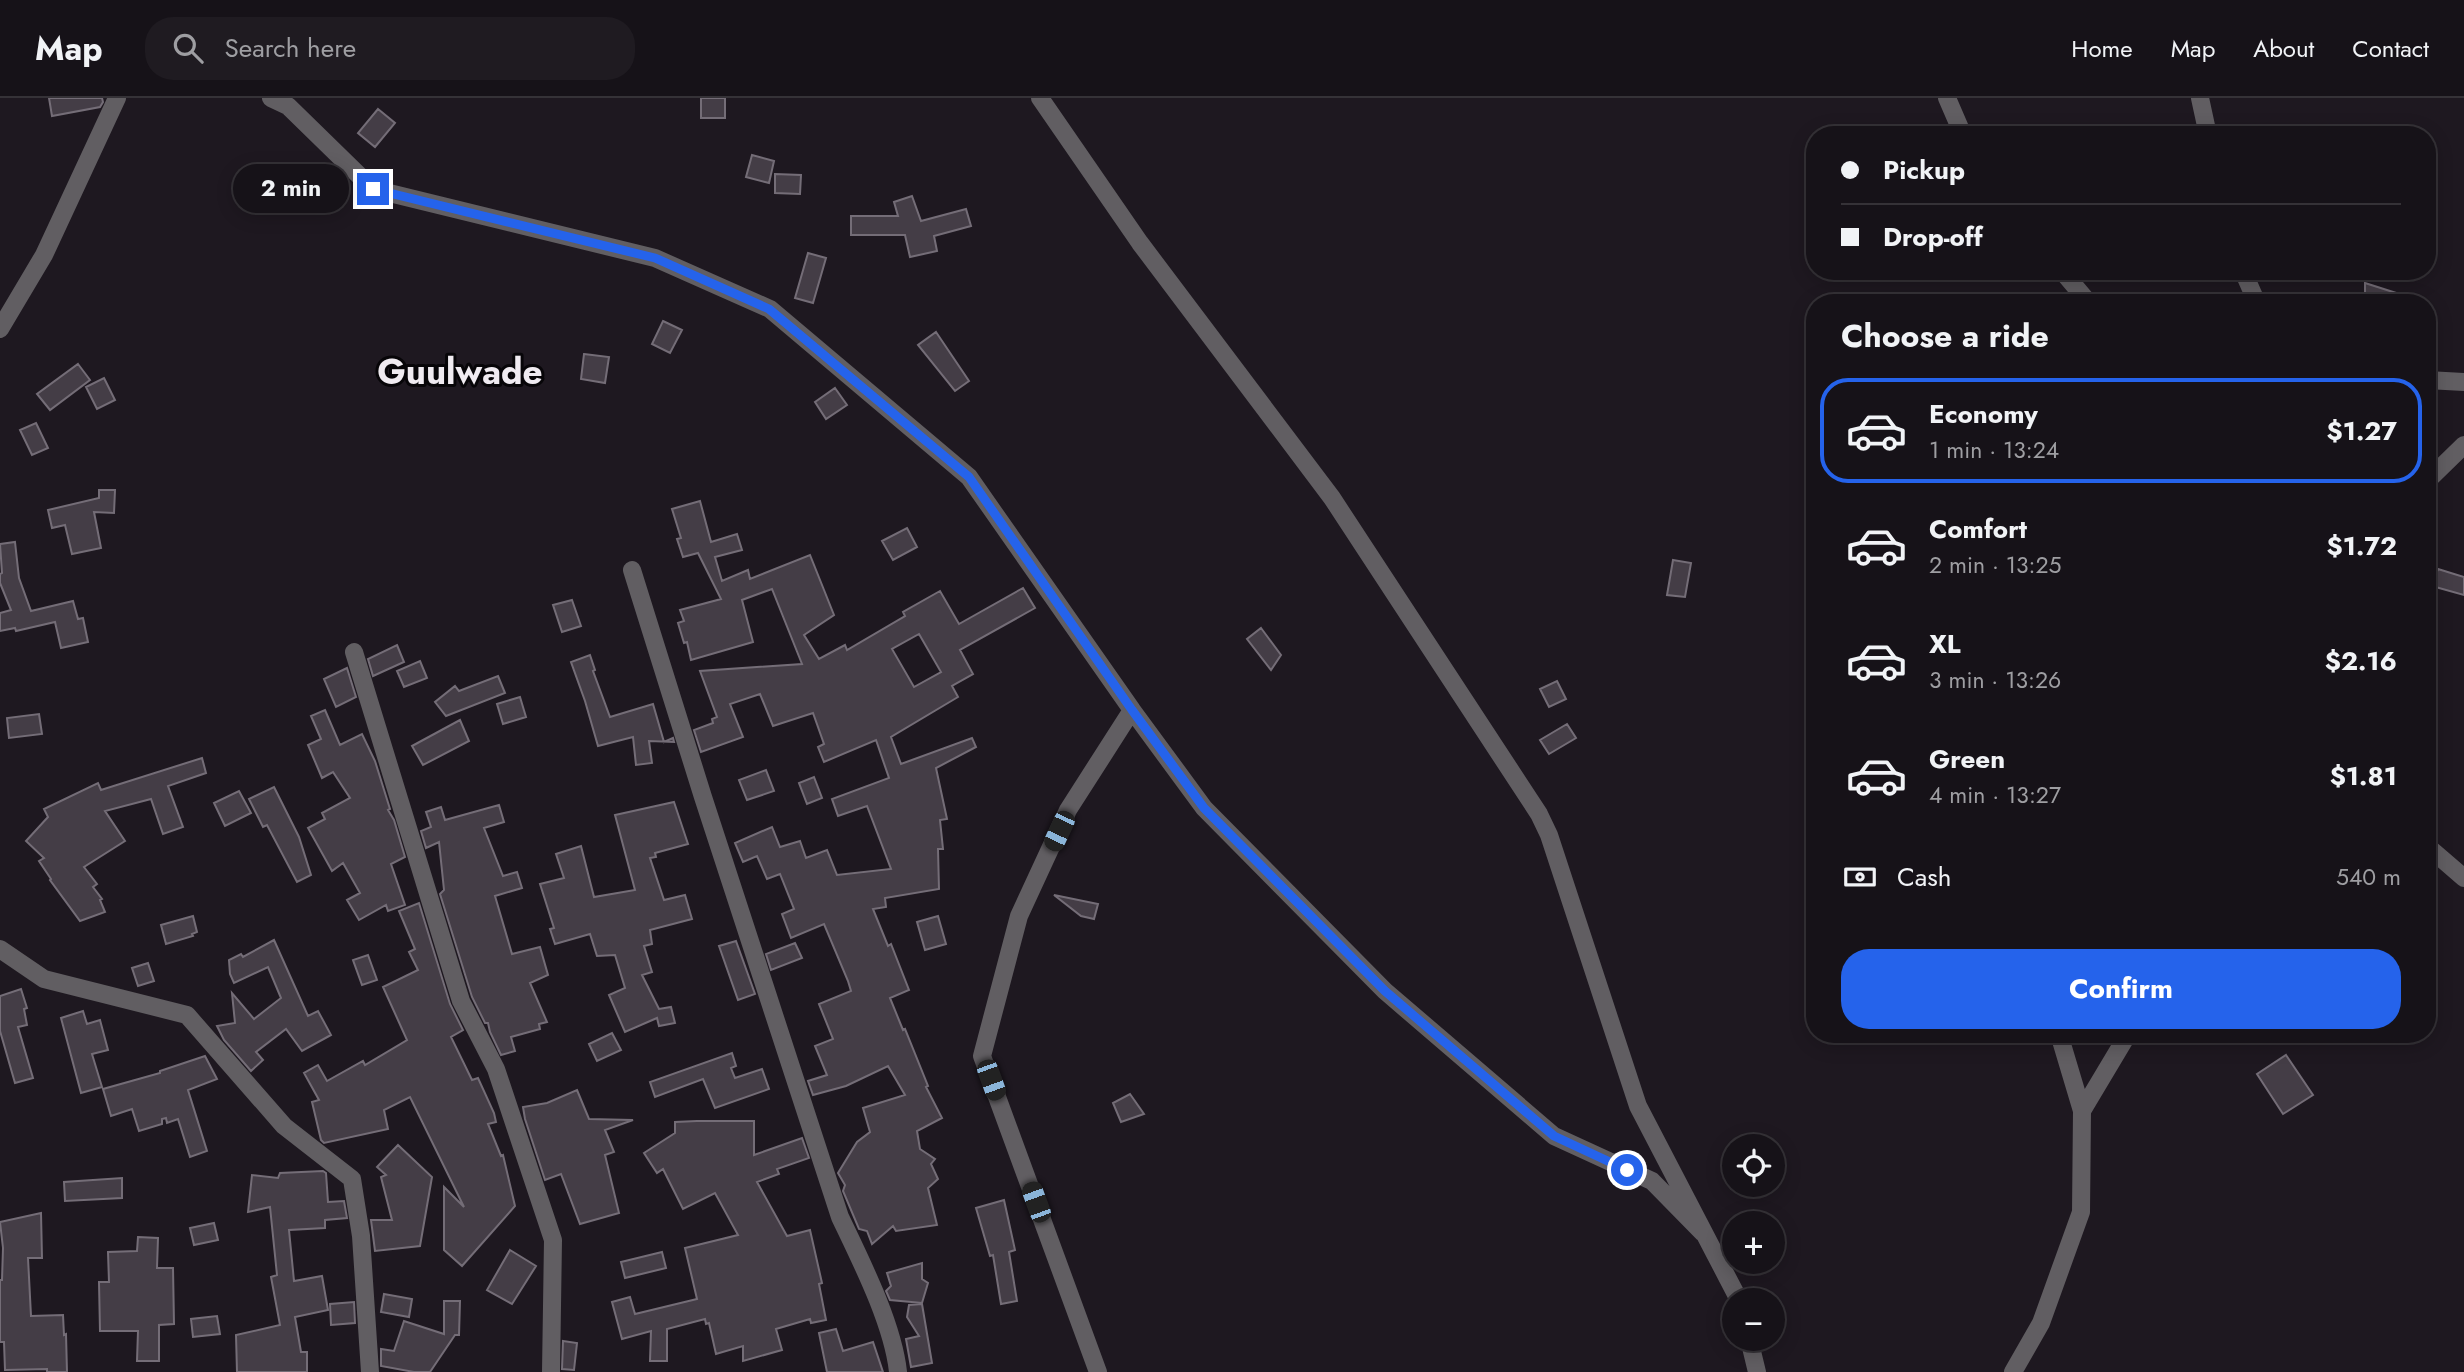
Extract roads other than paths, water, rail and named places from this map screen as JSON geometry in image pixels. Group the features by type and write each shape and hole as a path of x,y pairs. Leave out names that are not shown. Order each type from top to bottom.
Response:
{"street":[{"path":"0,329 44,255 117,98"},
{"path":"271,98 288,106 373,189 655,258 769,309 969,477 1204,808 1385,991 1554,1136 1652,1181 1703,1233"},
{"path":"1040,98 1140,243 1332,498 1539,814 1549,835 1638,1106 1733,1288"},
{"path":"1947,98 1959,126"},
{"path":"2200,98 2206,126"},
{"path":"2070,280 2081,294"},
{"path":"2436,380 2464,382"},
{"path":"2436,472 2464,445"},
{"path":"632,570 835,1204 861,1260 896,1350 898,1372"},
{"path":"354,652 461,1001 496,1069 553,1240 551,1372"},
{"path":"1098,1372 982,1056 995,1016 1019,916 1069,810 1132,710"},
{"path":"2436,854 2464,878"},
{"path":"0,949 44,979 187,1015 284,1126 352,1179 362,1236 370,1372"},
{"path":"2013,1372 2041,1323 2081,1212 2082,1111 2062,1043"},
{"path":"2082,1111 2123,1043"},
{"path":"1752,1351 1757,1372"}],"district":[{"name":"Guulwade","path":"460,372"}]}
